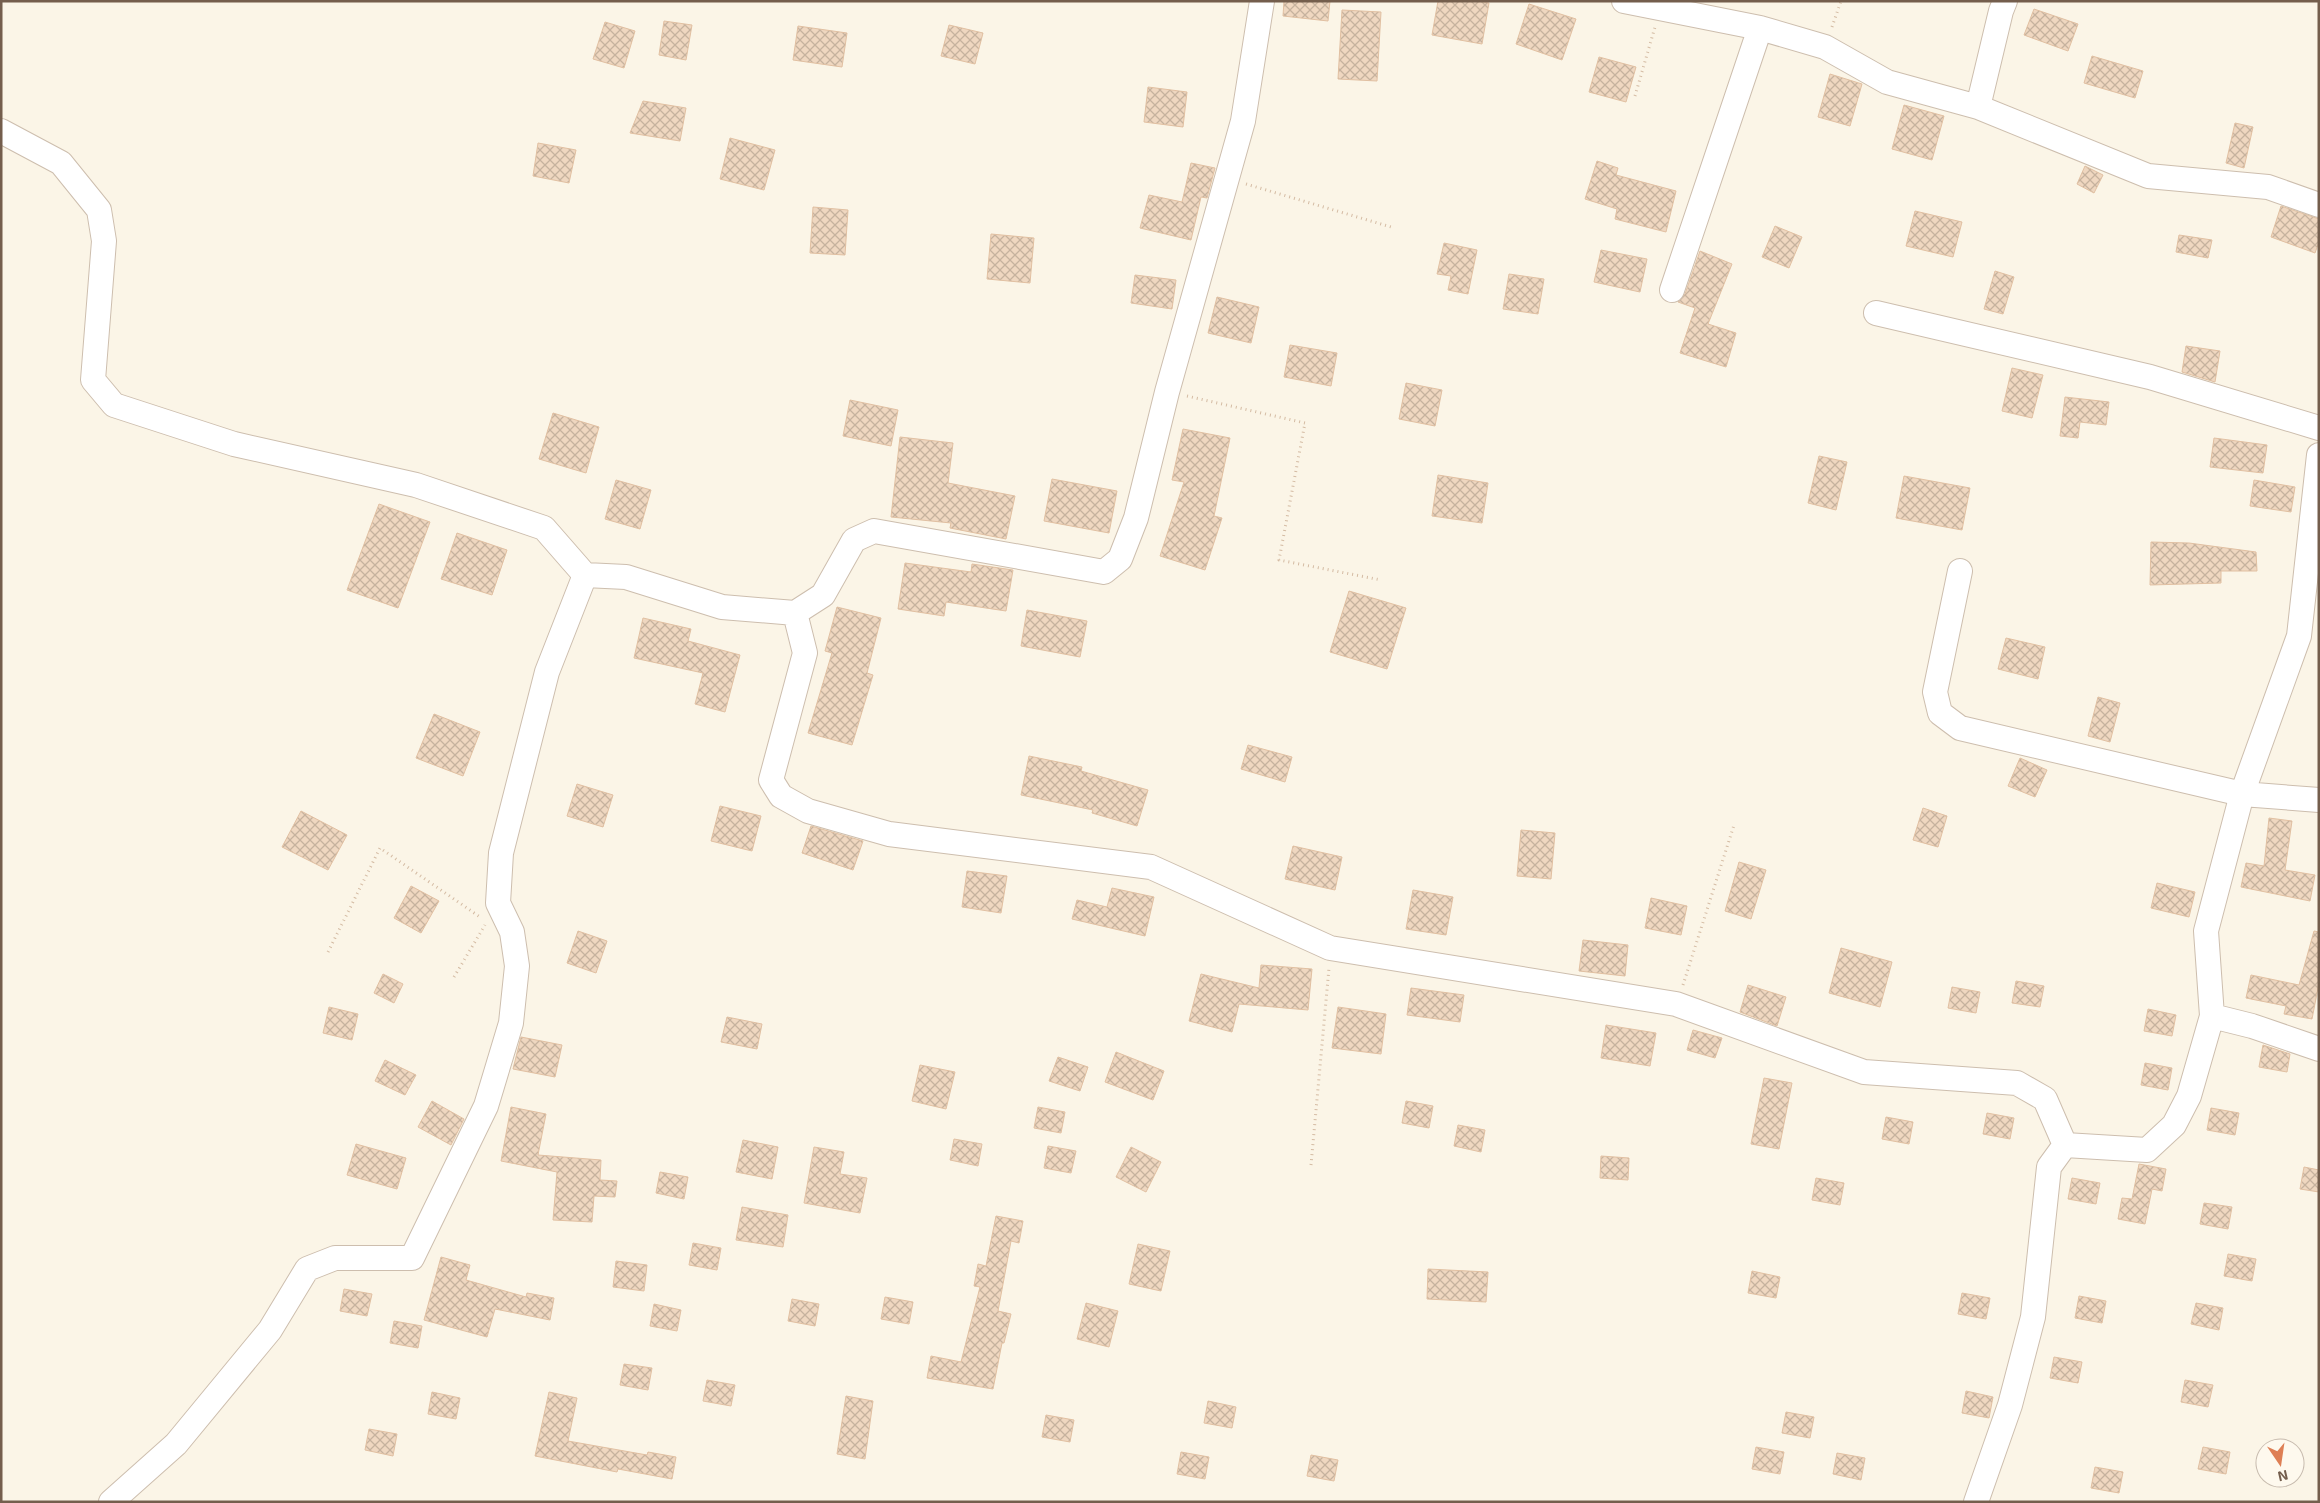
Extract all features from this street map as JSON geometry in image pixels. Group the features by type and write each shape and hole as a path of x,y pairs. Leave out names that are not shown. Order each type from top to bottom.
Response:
{"street":[{"path":"1,131 61,163 98,210 104,241 94,380 114,406 234,444 416,485 544,528 585,575 626,577 722,607 795,613 823,596 854,540 874,531 1104,572 1120,559 1136,518 1167,392 1243,121 1262,1"},
{"path":"1624,1 1760,28 1825,47 1887,82 1978,107 2148,176 2268,187 2319,206"},
{"path":"1978,107 2005,1"},
{"path":"1672,290 1760,28"},
{"path":"1876,313 2150,377 2319,428"},
{"path":"2065,1145 2146,1150 2174,1125 2189,1096 2212,1016 2206,932 2242,794 2299,636 2319,455"},
{"path":"1960,572 1935,692 1940,713 1960,728 2242,794 2319,800"},
{"path":"110,1502 176,1444 270,1330 307,1269 336,1258 412,1258 486,1106 511,1023 517,966 512,932 498,903 501,854 547,672 585,575"},
{"path":"795,613 805,653 771,780 781,796 808,811 889,834 1151,867 1330,948 1676,1004 1864,1072 2017,1083 2045,1098 2065,1145"},
{"path":"2212,1016 2252,1026 2319,1049"},
{"path":"1976,1502 2010,1405 2033,1317 2049,1167 2065,1145"}],"path":[{"path":"1825,47 1842,1"},
{"path":"1635,96 1661,7"},
{"path":"1226,178 1391,227"},
{"path":"1167,392 1305,423 1279,560 1381,580"},
{"path":"1676,1004 1734,825"},
{"path":"328,952 380,848 487,921 454,977"},
{"path":"1311,1165 1330,948"}],"building":[{"path":"1284,1 1330,1 1328,21 1283,16"},
{"path":"1438,1 1478,1 1489,3 1482,44 1432,35"},
{"path":"1529,4 1576,19 1562,60 1516,44"},
{"path":"2034,9 2078,24 2068,51 2024,35"},
{"path":"1342,10 1381,12 1377,81 1338,79"},
{"path":"664,21 692,25 686,60 659,55"},
{"path":"605,22 635,31 624,68 593,59"},
{"path":"949,25 983,33 975,64 941,56"},
{"path":"798,26 847,33 842,67 793,60"},
{"path":"2092,56 2143,71 2135,98 2084,83"},
{"path":"1599,57 1636,67 1626,102 1589,92"},
{"path":"1830,74 1862,84 1850,126 1818,117"},
{"path":"1148,87 1187,92 1183,127 1144,122"},
{"path":"643,101 686,108 680,141 630,133"},
{"path":"1904,105 1944,116 1932,160 1892,149"},
{"path":"2235,123 2253,127 2244,168 2226,163"},
{"path":"730,138 775,150 764,190 720,179"},
{"path":"538,143 576,150 569,183 533,176"},
{"path":"1597,161 1618,168 1616,175 1676,191 1666,232 1615,219 1617,209 1585,199"},
{"path":"1191,163 1215,168 1207,198 1201,197 1191,240 1140,228 1149,195 1182,202"},
{"path":"2085,166 2103,175 2094,193 2077,184"},
{"path":"2281,206 2319,219 2319,242 2315,253 2271,237"},
{"path":"813,207 848,210 845,255 810,253"},
{"path":"1915,211 1962,222 1953,257 1906,246"},
{"path":"1775,226 1802,237 1789,268 1762,257"},
{"path":"991,234 1034,238 1030,283 987,279"},
{"path":"2179,235 2212,240 2208,258 2176,252"},
{"path":"1444,243 1477,250 1468,294 1448,290 1451,276 1437,274"},
{"path":"1601,250 1647,259 1640,292 1594,282"},
{"path":"1700,251 1732,264 1708,324 1736,333 1726,367 1680,353 1695,308 1678,302 1685,294"},
{"path":"1995,271 2014,277 2003,314 1984,309"},
{"path":"1509,274 1544,279 1538,314 1503,309"},
{"path":"1135,275 1176,280 1172,309 1131,303"},
{"path":"1217,297 1259,307 1251,343 1208,333"},
{"path":"1290,345 1337,353 1331,386 1284,377"},
{"path":"2186,346 2220,351 2215,382 2182,372"},
{"path":"2012,368 2043,375 2032,418 2002,411"},
{"path":"1406,383 1442,390 1435,426 1399,419"},
{"path":"2065,397 2109,402 2106,425 2080,422 2078,438 2060,436"},
{"path":"850,400 898,410 891,446 843,436"},
{"path":"553,413 599,427 586,473 539,459"},
{"path":"1183,429 1230,438 1214,516 1222,518 1205,570 1160,556 1184,482 1172,480"},
{"path":"900,437 953,443 948,483 1015,496 1006,539 950,528 951,523 891,517"},
{"path":"2214,438 2267,445 2263,473 2210,467"},
{"path":"1819,456 1847,462 1836,510 1808,503"},
{"path":"1438,475 1488,483 1482,523 1432,516"},
{"path":"1904,476 1970,488 1962,530 1896,518"},
{"path":"1052,479 1117,491 1109,533 1044,521"},
{"path":"616,480 651,490 640,529 605,519"},
{"path":"2254,480 2295,487 2291,512 2250,506"},
{"path":"379,504 430,522 398,608 347,590"},
{"path":"457,533 507,550 492,595 441,579"},
{"path":"2151,542 2189,543 2256,552 2257,571 2221,571 2221,583 2150,585"},
{"path":"905,563 971,572 972,564 1013,570 1006,611 946,602 944,616 898,609"},
{"path":"1349,591 1406,608 1387,669 1330,652"},
{"path":"837,607 881,618 867,673 873,675 852,745 808,733 832,653 825,651"},
{"path":"1027,610 1087,621 1080,657 1021,646"},
{"path":"643,618 691,629 688,641 740,655 725,712 695,704 703,673 634,658"},
{"path":"2006,638 2045,647 2038,679 1998,669"},
{"path":"2098,697 2120,703 2110,742 2088,736"},
{"path":"434,714 480,732 463,776 416,758"},
{"path":"1248,745 1292,757 1285,782 1241,769"},
{"path":"1029,756 1082,767 1081,771 1148,790 1137,826 1092,813 1093,810 1021,795"},
{"path":"2020,758 2047,770 2035,797 2008,786"},
{"path":"577,784 613,795 603,827 567,816"},
{"path":"720,806 761,816 752,851 711,841"},
{"path":"1923,808 1947,816 1938,847 1913,840"},
{"path":"301,811 347,835 328,870 282,847"},
{"path":"2269,818 2292,821 2285,870 2315,875 2310,901 2241,887 2246,863 2264,866"},
{"path":"811,826 863,841 853,870 802,853"},
{"path":"1521,830 1555,833 1551,879 1517,876"},
{"path":"1293,846 1342,857 1335,890 1285,879"},
{"path":"1739,862 1766,870 1751,919 1725,911"},
{"path":"967,871 1007,876 1001,913 962,907"},
{"path":"2157,883 2195,892 2189,917 2151,908"},
{"path":"411,886 439,901 421,933 394,918"},
{"path":"1112,888 1154,897 1145,936 1072,919 1077,900 1107,907"},
{"path":"1413,890 1453,897 1446,935 1406,929"},
{"path":"1651,898 1687,906 1681,935 1645,928"},
{"path":"578,931 607,941 596,973 567,963"},
{"path":"2314,931 2319,932 2319,983 2312,1019 2284,1014 2286,1006 2246,998 2251,975 2299,985"},
{"path":"1583,940 1628,945 1625,976 1579,971"},
{"path":"1841,948 1892,962 1880,1007 1829,993"},
{"path":"1261,965 1312,969 1308,1010 1239,1004 1232,1032 1189,1021 1201,974 1259,988"},
{"path":"383,974 403,984 394,1003 374,993"},
{"path":"2016,981 2044,986 2040,1007 2012,1003"},
{"path":"1748,985 1786,997 1777,1026 1740,1012"},
{"path":"1952,987 1980,992 1976,1013 1948,1008"},
{"path":"1411,988 1464,995 1460,1022 1407,1015"},
{"path":"329,1007 358,1014 352,1040 323,1033"},
{"path":"1338,1007 1386,1014 1381,1054 1332,1048"},
{"path":"2148,1009 2176,1015 2172,1036 2144,1031"},
{"path":"727,1017 762,1024 757,1049 721,1042"},
{"path":"1606,1025 1656,1033 1650,1066 1601,1058"},
{"path":"1693,1030 1722,1038 1715,1058 1687,1050"},
{"path":"521,1037 562,1045 555,1077 513,1069"},
{"path":"2263,1045 2290,1054 2287,1072 2259,1067"},
{"path":"1116,1052 1164,1071 1153,1100 1105,1082"},
{"path":"1058,1057 1088,1067 1080,1091 1049,1081"},
{"path":"385,1060 416,1075 405,1095 375,1081"},
{"path":"2145,1063 2172,1068 2168,1090 2141,1085"},
{"path":"920,1065 955,1072 946,1109 912,1101"},
{"path":"1764,1078 1792,1083 1779,1149 1751,1144"},
{"path":"432,1101 464,1119 451,1145 418,1127"},
{"path":"1406,1101 1433,1106 1429,1128 1402,1123"},
{"path":"511,1107 546,1114 538,1155 601,1160 600,1180 617,1181 615,1197 594,1196 592,1222 553,1220 557,1172 501,1161"},
{"path":"1038,1107 1065,1112 1061,1133 1034,1128"},
{"path":"2211,1108 2239,1113 2235,1135 2207,1130"},
{"path":"1987,1113 2014,1118 2010,1139 1983,1134"},
{"path":"1886,1117 1913,1122 1909,1144 1882,1139"},
{"path":"1458,1125 1485,1130 1481,1152 1454,1146"},
{"path":"954,1139 982,1144 978,1166 950,1160"},
{"path":"743,1140 778,1147 772,1179 736,1172"},
{"path":"356,1144 406,1158 397,1189 347,1175"},
{"path":"1048,1146 1076,1151 1071,1173 1044,1168"},
{"path":"814,1147 844,1152 840,1174 867,1178 860,1213 804,1203"},
{"path":"1131,1147 1161,1162 1146,1192 1116,1177"},
{"path":"1601,1156 1629,1158 1628,1180 1600,1178"},
{"path":"2139,1164 2166,1169 2162,1191 2152,1189 2145,1224 2118,1219 2122,1198 2132,1199"},
{"path":"2304,1167 2319,1170 2319,1192 2300,1189"},
{"path":"660,1172 688,1177 684,1199 656,1193"},
{"path":"1816,1178 1844,1183 1840,1205 1812,1200"},
{"path":"2072,1178 2100,1183 2096,1204 2068,1199"},
{"path":"2204,1203 2232,1207 2228,1229 2200,1224"},
{"path":"742,1207 788,1215 783,1247 736,1240"},
{"path":"996,1216 1023,1221 1019,1243 1011,1241 998,1311 1011,1314 1004,1343 1002,1343 993,1389 927,1378 931,1356 961,1362 980,1287 974,1286 978,1264 986,1266"},
{"path":"693,1243 721,1248 717,1270 689,1265"},
{"path":"1138,1244 1170,1251 1161,1291 1129,1284"},
{"path":"2228,1254 2256,1259 2252,1281 2224,1276"},
{"path":"441,1257 470,1265 466,1280 526,1297 527,1293 554,1298 550,1320 495,1309 487,1337 424,1320"},
{"path":"616,1261 647,1265 644,1291 613,1287"},
{"path":"1428,1269 1488,1272 1486,1302 1427,1299"},
{"path":"1752,1271 1780,1277 1776,1298 1748,1293"},
{"path":"344,1289 372,1294 367,1316 340,1311"},
{"path":"1962,1293 1990,1298 1986,1319 1958,1314"},
{"path":"2079,1296 2106,1301 2102,1323 2075,1318"},
{"path":"885,1297 913,1302 909,1324 881,1319"},
{"path":"792,1299 819,1304 815,1326 788,1321"},
{"path":"1086,1303 1118,1311 1109,1347 1077,1339"},
{"path":"2196,1303 2223,1308 2219,1330 2191,1324"},
{"path":"654,1304 681,1310 677,1331 650,1326"},
{"path":"394,1321 422,1326 418,1348 390,1343"},
{"path":"2054,1357 2082,1362 2078,1383 2050,1378"},
{"path":"624,1364 652,1368 648,1390 620,1385"},
{"path":"707,1380 735,1385 731,1406 703,1401"},
{"path":"2185,1380 2213,1385 2208,1407 2181,1402"},
{"path":"1966,1391 1993,1397 1989,1418 1962,1413"},
{"path":"432,1392 460,1398 456,1419 428,1414"},
{"path":"549,1392 577,1398 568,1441 647,1455 648,1452 676,1457 672,1479 618,1469 617,1472 535,1456"},
{"path":"846,1396 873,1401 865,1459 837,1454"},
{"path":"1208,1401 1236,1407 1232,1428 1204,1423"},
{"path":"1786,1412 1814,1417 1810,1438 1782,1433"},
{"path":"1046,1415 1074,1420 1070,1442 1042,1437"},
{"path":"369,1429 397,1434 393,1456 365,1450"},
{"path":"1756,1447 1784,1452 1780,1474 1752,1469"},
{"path":"2203,1447 2230,1452 2226,1474 2198,1469"},
{"path":"1181,1452 1209,1457 1205,1479 1177,1474"},
{"path":"1837,1453 1865,1458 1861,1480 1833,1474"},
{"path":"1311,1455 1338,1460 1334,1481 1307,1476"},
{"path":"2095,1467 2123,1472 2119,1493 2091,1488"}]}
